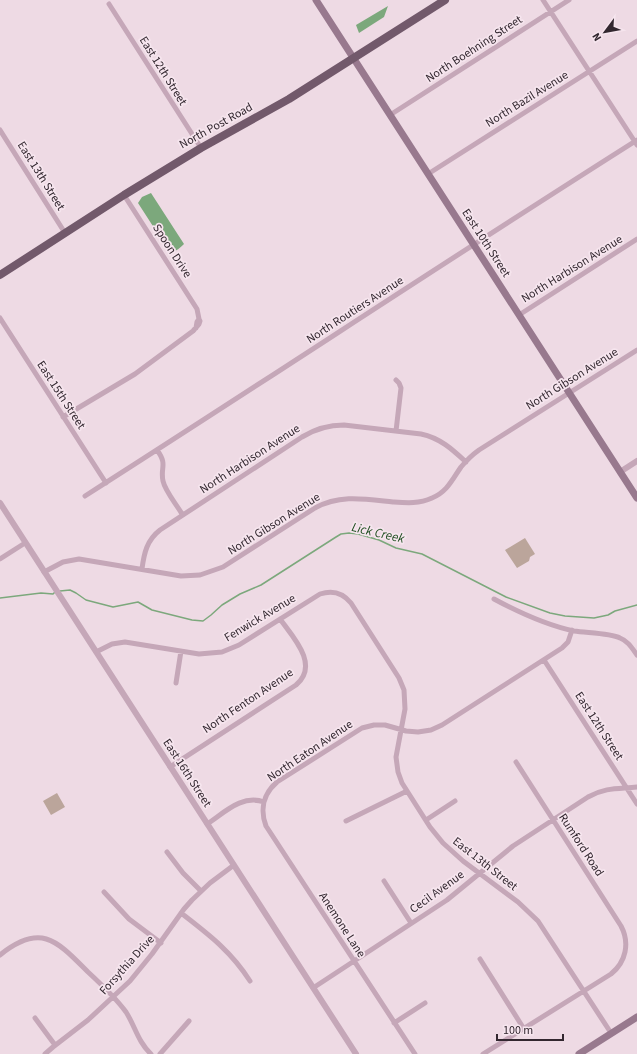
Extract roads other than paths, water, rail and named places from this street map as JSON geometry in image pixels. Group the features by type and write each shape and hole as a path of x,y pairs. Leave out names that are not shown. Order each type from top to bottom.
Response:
{"main road":[{"name":"East 10th Street","path":"316,0 637,498"},
{"name":"North Post Road","path":"0,275 124,195 201,148 289,99 445,0"},
{"path":"579,1054 637,1017"}],"street":[{"path":"543,0 636,142"},
{"name":"North Boehning Street","path":"390,115 569,0"},
{"name":"East 12th Street","path":"109,4 201,148"},
{"name":"North Bazil Avenue","path":"428,174 637,42"},
{"name":"East 13th Street","path":"0,130 65,233"},
{"name":"North Routiers Avenue","path":"85,496 474,244 636,142"},
{"name":"Spoon Drive","path":"63,417 135,374 196,328 200,323 197,310 124,195"},
{"name":"North Harbison Avenue","path":"519,315 637,239"},
{"name":"East 15th Street","path":"0,318 106,483"},
{"name":"North Gibson Avenue","path":"44,572 59,563 79,559 184,576 207,574 223,567 314,508 330,501 342,498 354,498 411,503 431,499 448,487 466,462 479,450 637,350"},
{"path":"396,380 399,382 401,389 396,431"},
{"name":"North Harbison Avenue","path":"142,569 145,552 151,539 160,530 182,514 314,430 340,425 421,434 432,437 446,445 466,462"},
{"path":"158,450 163,460 164,466 162,475 164,484 182,514"},
{"path":"620,472 637,461"},
{"name":"East 16th Street","path":"0,503 356,1054"},
{"path":"0,559 26,543"},
{"name":"Fenwick Avenue","path":"96,652 110,645 122,642 208,654 226,651 239,645 320,594 328,592 339,594"},
{"name":"East 13th Street","path":"339,594 351,603 401,682 405,694 406,704 396,751 396,762 399,776 407,791 439,838 453,853 531,913 540,924 611,1033"},
{"path":"494,599 523,614 548,624 572,630 616,636 624,640 632,647 637,655"},
{"name":"North Fenton Avenue","path":"170,767 296,685 302,679 306,669 305,659 302,651 280,619"},
{"name":"North Eaton Avenue","path":"264,802 270,789 277,782 358,730 379,725 418,732 439,727 565,645 570,638 572,630"},
{"path":"176,683 181,651"},
{"name":"East 12th Street","path":"544,660 637,804"},
{"name":"Rumford Road","path":"516,762 622,927 626,941 624,957 611,974 584,991"},
{"name":"Cecil Avenue","path":"313,988 450,897 513,846 552,820 596,793 610,788 637,787"},
{"path":"346,821 407,791"},
{"path":"207,824 241,802 253,800 264,802"},
{"path":"426,820 455,801"},
{"name":"Anemone Lane","path":"264,802 263,817 266,826 415,1054"},
{"path":"167,852 183,873 201,891"},
{"name":"Forsythia Drive","path":"45,1054 88,1020 113,997 141,969 181,913 201,891 234,866"},
{"path":"384,881 411,923"},
{"path":"104,892 129,919 161,943"},
{"path":"181,913 218,942 235,960 250,981"},
{"path":"0,955 12,946 36,938 50,940 65,949 126,1012 138,1037 150,1054"},
{"path":"480,959 524,1029"},
{"path":"483,1054 584,991"},
{"path":"394,1023 425,1003"},
{"path":"35,1018 55,1045"},
{"path":"160,1054 190,1021"}],"waterway":[{"name":"Lick Creek","path":"60,591 70,590 86,600 113,607 138,602 152,610 192,620 203,621 222,605 240,594 261,585 341,534 349,533 379,540 396,548 422,554 506,597 550,613 565,616 594,618 637,605"},
{"name":"Lick Creek","path":"0,598 41,593 53,594 55,592"}]}
